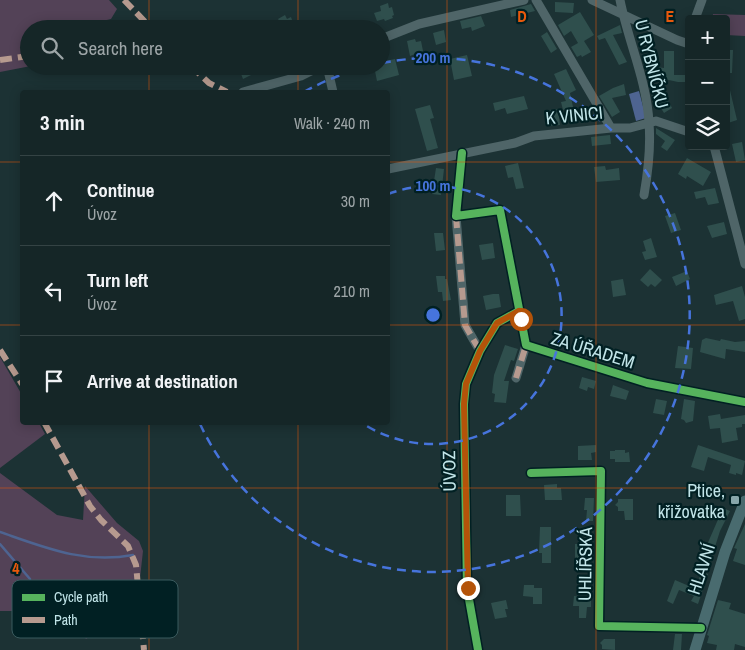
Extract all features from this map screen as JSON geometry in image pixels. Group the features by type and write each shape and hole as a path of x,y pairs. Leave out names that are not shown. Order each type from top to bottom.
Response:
{"main road":[{"name":"HLAVNÍ","path":"695,650 700,628 725,552 745,501"}],"street":[{"path":"390,35 418,24 524,0"},
{"path":"536,0 611,128"},
{"path":"592,0 685,42"},
{"name":"U RYBNÍČKU","path":"620,0 642,80 649,122 649,157 644,195"},
{"path":"696,15 702,0"},
{"path":"250,90 304,75"},
{"path":"329,75 333,90"},
{"name":"K VINICI","path":"390,169 515,143 534,136 611,128 630,128 656,121 685,131"},
{"path":"715,150 745,264"},
{"path":"462,153 456,216 465,325 480,351"},
{"name":"ZA ÚŘADEM","path":"456,216 500,210 526,345 516,378"},
{"name":"ÚVOZ","path":"478,650 468,588 464,404 466,384 480,351 497,323 519,311"},
{"name":"ZA ÚŘADEM","path":"526,345 648,383 745,402"},
{"name":"UHLÍŘSKÁ","path":"532,473 601,471 599,626 700,628"}],"shaded area":[{"path":"0,0 109,0 117,9 111,19 107,20 20,20 20,68 0,72"},
{"path":"713,14 745,15 745,36 730,35 730,15"},
{"path":"0,357 20,392 20,425 40,425 45,434 0,468"},
{"path":"0,473 57,515 83,520 85,486 117,523 139,541 143,551 140,580 12,580 12,611 0,611"}],"water":[{"path":"639,91 646,118 636,121 629,94"}],"building":[{"path":"555,2 574,3 573,13 555,12"},
{"path":"388,3 389,8 392,7 393,18 377,20 374,13 381,11 380,6"},
{"path":"531,4 535,11 511,17 510,10"},
{"path":"580,12 594,35 584,41 591,52 582,57 581,55 577,57 571,47 578,43 571,31 564,36 558,25"},
{"path":"285,15 287,19 291,17 292,20 279,20"},
{"path":"481,16 485,26 472,31 471,27 462,29 460,21"},
{"path":"620,25 622,33 613,35 627,62 619,65 605,38 599,40 597,36"},
{"path":"444,30 446,42 436,45 433,33"},
{"path":"547,32 557,49 551,53 541,36"},
{"path":"415,39 416,42 421,41 423,51 410,56 407,41"},
{"path":"730,50 733,50 732,73 730,73"},
{"path":"664,51 674,51 674,75 685,75 685,82 655,77 657,67 664,68"},
{"path":"467,55 472,76 454,80 450,59"},
{"path":"395,59 399,75 377,81 376,75 390,75 390,60"},
{"path":"566,69 576,90 570,93 573,107 563,110 561,102 566,101 554,74"},
{"path":"241,75 251,75 243,79"},
{"path":"624,84 626,95 612,98 620,112 612,117 599,96"},
{"path":"663,90 672,108 664,113 659,105 655,107 652,95"},
{"path":"730,90 737,120 730,122"},
{"path":"524,96 528,109 507,114 505,108 495,111 493,103"},
{"path":"430,105 434,118 430,119 438,148 427,151 415,109"},
{"path":"558,109 560,125 546,126 545,117 551,117 550,110"},
{"path":"656,128 675,140 667,151 661,147 665,141 656,134"},
{"path":"610,135 611,144 592,146 591,137"},
{"path":"742,142 745,160 736,162 732,144"},
{"path":"687,158 711,172 703,186 687,176 686,179 678,174"},
{"path":"518,163 524,188 516,189 513,177 508,178 505,166"},
{"path":"605,166 606,170 619,168 620,180 596,182 594,167"},
{"path":"436,168 444,169 441,195 432,194"},
{"path":"715,188 719,203 708,205 705,197 696,199 694,192"},
{"path":"675,213 681,230 671,233 665,216"},
{"path":"724,222 727,234 712,238 707,226"},
{"path":"434,233 443,233 445,250 436,251"},
{"path":"651,238 657,257 645,260 642,252 646,251 643,241"},
{"path":"493,243 495,258 482,260 479,245"},
{"path":"650,269 662,280 655,287 651,284 648,287 640,280"},
{"path":"687,271 690,279 676,286 672,277"},
{"path":"436,276 445,276 445,279 447,279 451,300 443,301 442,292 438,292"},
{"path":"623,279 626,295 613,297 611,281"},
{"path":"742,286 745,297 745,319 739,321 733,301 716,305 714,295"},
{"path":"499,294 501,307 486,310 483,296"},
{"path":"706,338 720,341 721,339 735,342 745,341 745,352 726,349 725,359 700,352 702,340"},
{"path":"505,345 518,349 514,361 511,360 504,381 509,381 506,403 494,402 495,394 492,393 494,375"},
{"path":"678,346 693,348 691,369 675,368"},
{"path":"582,377 596,381 594,389 588,387 587,391 579,388"},
{"path":"613,385 629,391 626,400 610,396"},
{"path":"656,399 667,401 664,415 653,413"},
{"path":"684,399 695,401 693,421 686,423 681,419"},
{"path":"720,414 721,419 745,415 745,424 742,424 742,427 736,428 738,440 722,443 720,428 710,429 708,416"},
{"path":"596,445 596,452 591,453 592,460 578,460 578,446"},
{"path":"698,445 745,461 742,475 729,473 731,465 708,457 704,471 691,467"},
{"path":"625,450 625,453 629,452 630,462 615,462 615,459 610,459 610,451"},
{"path":"557,484 557,488 561,488 562,500 545,500 544,485"},
{"path":"506,495 520,495 521,516 506,516"},
{"path":"585,498 594,498 593,521 586,521 587,510 584,510"},
{"path":"618,499 633,499 633,520 625,520 624,511 618,511 618,507 615,505"},
{"path":"723,508 730,511 720,531 708,569 700,566 703,554"},
{"path":"745,524 745,565 733,561 737,549 734,548"},
{"path":"540,527 551,527 551,563 542,563 542,553 539,553"},
{"path":"575,544 588,544 587,564 575,564"},
{"path":"701,572 708,574 698,604 691,601 694,596 679,590 673,604 667,601 675,580 696,589"},
{"path":"524,585 534,585 534,588 542,588 542,604 533,604 533,597 523,596"},
{"path":"574,596 591,597 591,607 587,607 586,618 579,618 579,606 573,606"},
{"path":"506,600 508,609 505,609 507,617 495,619 491,603"},
{"path":"718,600 731,603 729,609 745,614 745,647 735,644 734,650 716,650 717,645 707,643 709,636 707,635"},
{"path":"675,634 682,634 681,650 673,650"},
{"path":"604,639 615,639 615,650 602,649 600,643"}],"waterway":[{"path":"0,532 49,549 82,556 115,557 133,555"},
{"path":"0,544 30,579"}],"marked path":[{"path":"124,0 143,20"},
{"path":"0,60 20,57"},
{"path":"201,75 209,83 223,90"},
{"path":"456,216 465,325 480,351"},
{"path":"516,378 526,345"},
{"path":"0,350 20,381"},
{"path":"46,425 90,506 101,520 128,546 136,565 137,580"},
{"path":"143,638 144,650"}],"cycle path":[{"path":"462,153 456,216 500,210 526,345 647,383 745,402"},
{"path":"478,650 467,588 464,404 466,384 480,351 497,323 519,311"},
{"path":"531,473 601,471 599,626 701,628"}],"place":[{"name":"Ptice, křižovatka","path":"735,500"}],"route":[{"path":"468,588 464,404 466,384 480,351 497,323 519,311 521,319"}]}
